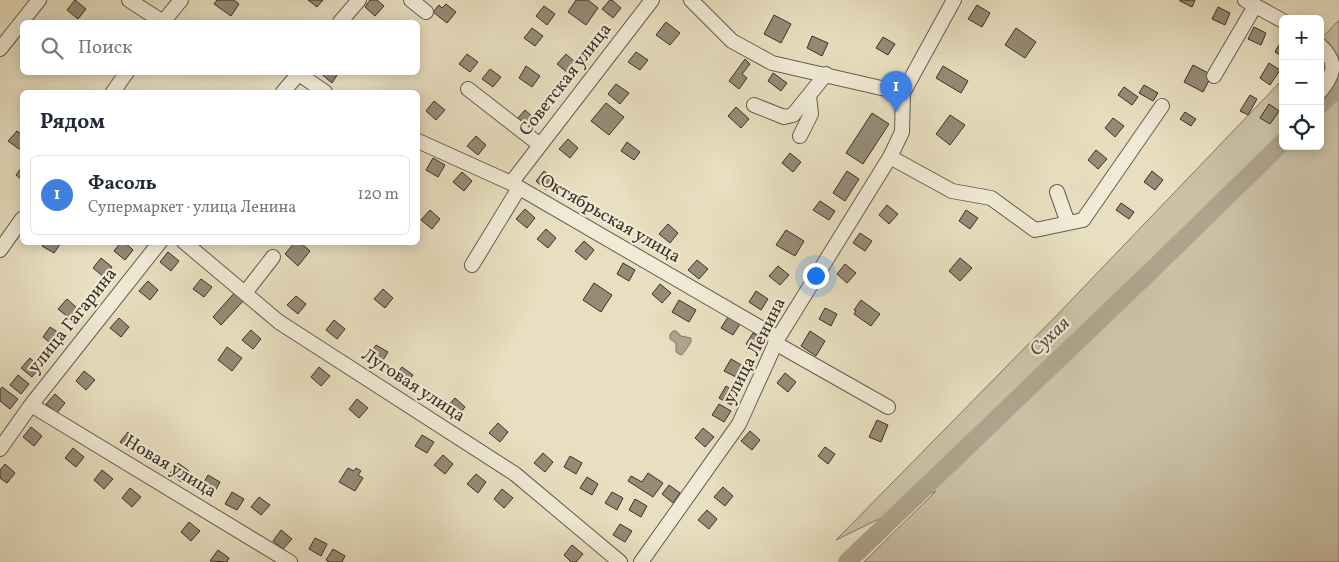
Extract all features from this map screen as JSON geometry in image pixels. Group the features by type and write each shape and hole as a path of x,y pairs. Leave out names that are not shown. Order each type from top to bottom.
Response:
{"street":[{"path":"23,20 39,0"},
{"path":"129,0 159,20"},
{"path":"164,20 180,0"},
{"path":"342,20 359,0"},
{"path":"411,0 426,12"},
{"name":"Советская улица","path":"472,265 515,186 540,145 652,0"},
{"path":"691,0 732,42 772,63 903,93 954,0"},
{"path":"1214,76 1250,3 1279,19"},
{"path":"0,49 20,24"},
{"path":"1324,49 1329,53 1334,67 1330,80 1324,87"},
{"path":"754,106 784,117 793,115 826,74"},
{"path":"114,90 125,75"},
{"path":"286,90 297,75"},
{"path":"302,75 322,90"},
{"path":"468,89 540,145"},
{"name":"улица Ленина","path":"641,562 739,424 777,341 890,157 902,132 903,93"},
{"path":"800,136 811,114 809,96"},
{"path":"890,157 952,191 991,198 1035,230 1084,220 1162,106"},
{"name":"Октябрьская улица","path":"420,143 515,186 888,407"},
{"path":"1057,192 1068,223"},
{"path":"0,250 20,221"},
{"name":"улица Гагарина","path":"0,448 31,404 158,245"},
{"name":"Луговая улица","path":"188,245 279,322 515,474 620,562"},
{"path":"245,294 273,257"},
{"name":"Новая улица","path":"31,404 290,562"}],"shaded area":[{"path":"1339,20 1339,562 864,562 936,491 836,540 1058,314 1279,83 1279,150 1324,150 1324,36"},
{"path":"676,331 681,336 691,338 691,342 681,355 676,352 676,343 670,339 670,334"}],"building":[{"path":"75,0 86,9 78,19 67,10"},
{"path":"217,0 234,0 239,4 231,16 214,4"},
{"path":"308,0 323,0 317,7"},
{"path":"370,0 377,0 384,6 375,16 365,7"},
{"path":"576,0 588,0 598,8 586,25 568,12"},
{"path":"610,0 621,8 613,18 602,9"},
{"path":"1180,0 1195,0 1192,7"},
{"path":"446,4 456,12 447,23 433,12 439,5 442,8"},
{"path":"977,5 990,13 982,27 968,19"},
{"path":"544,6 555,14 547,25 536,16"},
{"path":"1218,7 1230,13 1225,25 1212,19"},
{"path":"774,15 791,24 781,43 764,34"},
{"path":"666,22 680,33 670,45 656,35"},
{"path":"1254,27 1266,33 1261,45 1248,39"},
{"path":"532,28 543,36 535,46 524,38"},
{"path":"1016,28 1036,42 1025,58 1005,45"},
{"path":"812,36 828,43 822,56 807,48"},
{"path":"883,37 895,44 888,55 876,48"},
{"path":"1279,45 1279,54 1275,52"},
{"path":"636,52 648,60 640,70 628,62"},
{"path":"467,54 478,62 470,72 459,64"},
{"path":"566,54 576,63 568,73 557,64"},
{"path":"745,59 750,64 742,74 747,78 739,89 729,81"},
{"path":"1269,63 1279,69 1270,85 1260,78"},
{"path":"1193,65 1212,75 1203,92 1184,82"},
{"path":"526,66 540,76 532,87 519,78"},
{"path":"943,66 968,81 961,93 936,78"},
{"path":"490,69 501,77 493,87 482,79"},
{"path":"773,73 787,83 781,91 768,81"},
{"path":"323,75 337,75 332,83"},
{"path":"616,84 629,93 620,104 608,94"},
{"path":"1144,85 1158,93 1153,101 1139,93"},
{"path":"1124,87 1138,97 1132,105 1118,95"},
{"path":"1250,95 1257,99 1248,115 1240,111"},
{"path":"434,101 445,110 436,120 426,111"},
{"path":"606,103 624,117 609,135 591,121"},
{"path":"1269,104 1279,111 1270,124 1260,118"},
{"path":"736,107 749,119 741,128 728,116"},
{"path":"525,110 535,119 527,129 516,120"},
{"path":"1185,112 1196,119 1191,126 1180,119"},
{"path":"872,113 889,124 863,164 846,153"},
{"path":"950,115 965,125 950,145 936,134"},
{"path":"1113,118 1124,126 1115,137 1105,128"},
{"path":"17,131 20,133 19,149 8,141"},
{"path":"476,136 486,145 478,155 467,146"},
{"path":"568,139 578,148 570,158 559,149"},
{"path":"627,142 640,152 634,160 621,151"},
{"path":"1096,150 1107,159 1098,169 1088,160"},
{"path":"790,153 801,162 793,172 782,163"},
{"path":"433,158 445,165 438,177 426,170"},
{"path":"20,170 20,178 16,175"},
{"path":"544,171 555,180 546,190 536,181"},
{"path":"847,171 859,179 845,201 833,193"},
{"path":"1152,171 1163,180 1155,190 1144,182"},
{"path":"462,172 472,181 464,191 453,182"},
{"path":"820,201 835,211 829,220 813,210"},
{"path":"1121,203 1134,212 1129,219 1116,210"},
{"path":"887,205 898,214 889,224 879,215"},
{"path":"525,209 535,218 527,228 516,219"},
{"path":"430,210 440,219 432,229 421,220"},
{"path":"966,210 978,218 970,229 959,221"},
{"path":"668,224 678,233 670,243 659,234"},
{"path":"546,229 556,238 548,248 537,239"},
{"path":"786,230 804,241 795,256 776,245"},
{"path":"860,233 872,241 865,251 853,243"},
{"path":"584,241 594,250 586,260 575,251"},
{"path":"43,245 60,245 54,253"},
{"path":"119,245 127,245 133,250 125,260 114,251"},
{"path":"292,245 303,245 310,251 298,266 285,254"},
{"path":"168,252 179,261 171,271 160,262"},
{"path":"101,258 112,267 104,277 93,268"},
{"path":"960,258 972,268 960,281 949,271"},
{"path":"697,260 708,269 699,279 688,270"},
{"path":"623,263 635,270 629,281 617,274"},
{"path":"845,264 856,273 847,283 837,274"},
{"path":"778,266 789,275 780,285 769,276"},
{"path":"201,279 212,287 204,297 193,289"},
{"path":"148,281 158,290 150,300 139,291"},
{"path":"594,283 612,295 601,312 583,300"},
{"path":"660,284 671,293 662,303 652,294"},
{"path":"383,289 393,298 385,308 374,299"},
{"path":"236,291 245,299 221,325 213,317"},
{"path":"756,291 768,299 761,310 749,302"},
{"path":"296,296 306,304 298,314 287,305"},
{"path":"67,299 77,308 69,318 58,309"},
{"path":"679,300 696,310 689,322 672,312"},
{"path":"861,300 880,314 871,326 854,314 856,311 854,310"},
{"path":"825,308 837,314 831,326 819,319"},
{"path":"728,317 740,324 733,335 721,328"},
{"path":"119,318 129,327 121,337 110,328"},
{"path":"334,320 345,329 337,339 326,330"},
{"path":"50,327 62,335 54,346 43,337"},
{"path":"251,330 261,339 253,349 242,340"},
{"path":"810,331 825,341 816,356 801,346"},
{"path":"753,333 765,340 758,351 746,344"},
{"path":"376,345 388,352 381,363 369,355"},
{"path":"227,347 242,358 232,371 218,360"},
{"path":"30,358 40,367 32,377 21,368"},
{"path":"731,359 743,366 736,377 724,371"},
{"path":"319,367 330,376 321,386 311,377"},
{"path":"402,367 413,375 404,386 394,377"},
{"path":"84,371 95,380 86,390 76,381"},
{"path":"785,373 796,382 788,392 777,383"},
{"path":"18,375 29,384 21,394 10,385"},
{"path":"726,386 738,394 731,405 719,398"},
{"path":"2,387 18,399 10,409 0,401 0,390"},
{"path":"55,394 65,403 57,413 46,404"},
{"path":"455,398 465,407 457,417 446,408"},
{"path":"357,399 368,408 359,418 349,409"},
{"path":"719,404 731,411 724,422 712,415"},
{"path":"877,420 888,425 881,442 869,437"},
{"path":"498,423 508,432 500,442 489,433"},
{"path":"31,427 42,436 34,446 23,437"},
{"path":"703,428 714,437 705,447 695,438"},
{"path":"750,431 760,440 752,450 741,441"},
{"path":"128,432 139,441 130,451 120,442"},
{"path":"422,435 434,442 427,453 415,446"},
{"path":"825,447 835,454 828,464 818,456"},
{"path":"73,448 84,457 76,467 65,458"},
{"path":"543,453 553,462 545,472 534,463"},
{"path":"443,455 453,464 445,474 434,465"},
{"path":"570,456 582,463 576,474 564,467"},
{"path":"178,463 189,471 181,482 170,473"},
{"path":"5,464 15,473 7,483 0,478 0,470"},
{"path":"348,468 354,471 356,468 361,471 358,475 363,478 355,491 339,482"},
{"path":"102,470 113,479 104,489 94,480"},
{"path":"648,473 663,483 653,497 628,481 631,476 642,482"},
{"path":"476,474 486,482 478,493 467,484"},
{"path":"208,475 220,482 214,493 202,486"},
{"path":"587,477 598,484 592,495 580,488"},
{"path":"669,485 680,493 673,503 662,494"},
{"path":"723,487 733,496 725,506 714,497"},
{"path":"130,488 141,497 132,507 122,498"},
{"path":"502,489 513,498 504,508 494,499"},
{"path":"232,492 244,499 237,510 225,504"},
{"path":"612,492 623,498 617,510 605,503"},
{"path":"259,497 270,505 261,515 251,507"},
{"path":"635,499 647,506 641,517 629,510"},
{"path":"707,510 717,519 709,529 698,520"},
{"path":"189,522 200,531 191,541 181,532"},
{"path":"620,524 632,531 625,542 613,535"},
{"path":"281,530 292,539 283,549 273,541"},
{"path":"315,538 327,544 321,556 309,549"},
{"path":"572,545 583,554 576,562 571,562 564,555"},
{"path":"333,549 345,556 342,562 329,562 326,560"},
{"path":"218,550 229,558 227,562 210,561"}],"waterway":[{"name":"Сухая","path":"1324,101 1339,87"},
{"name":"Сухая","path":"847,562 1279,146"}],"place":[{"name":"Фасоль","path":"896,112"}]}
